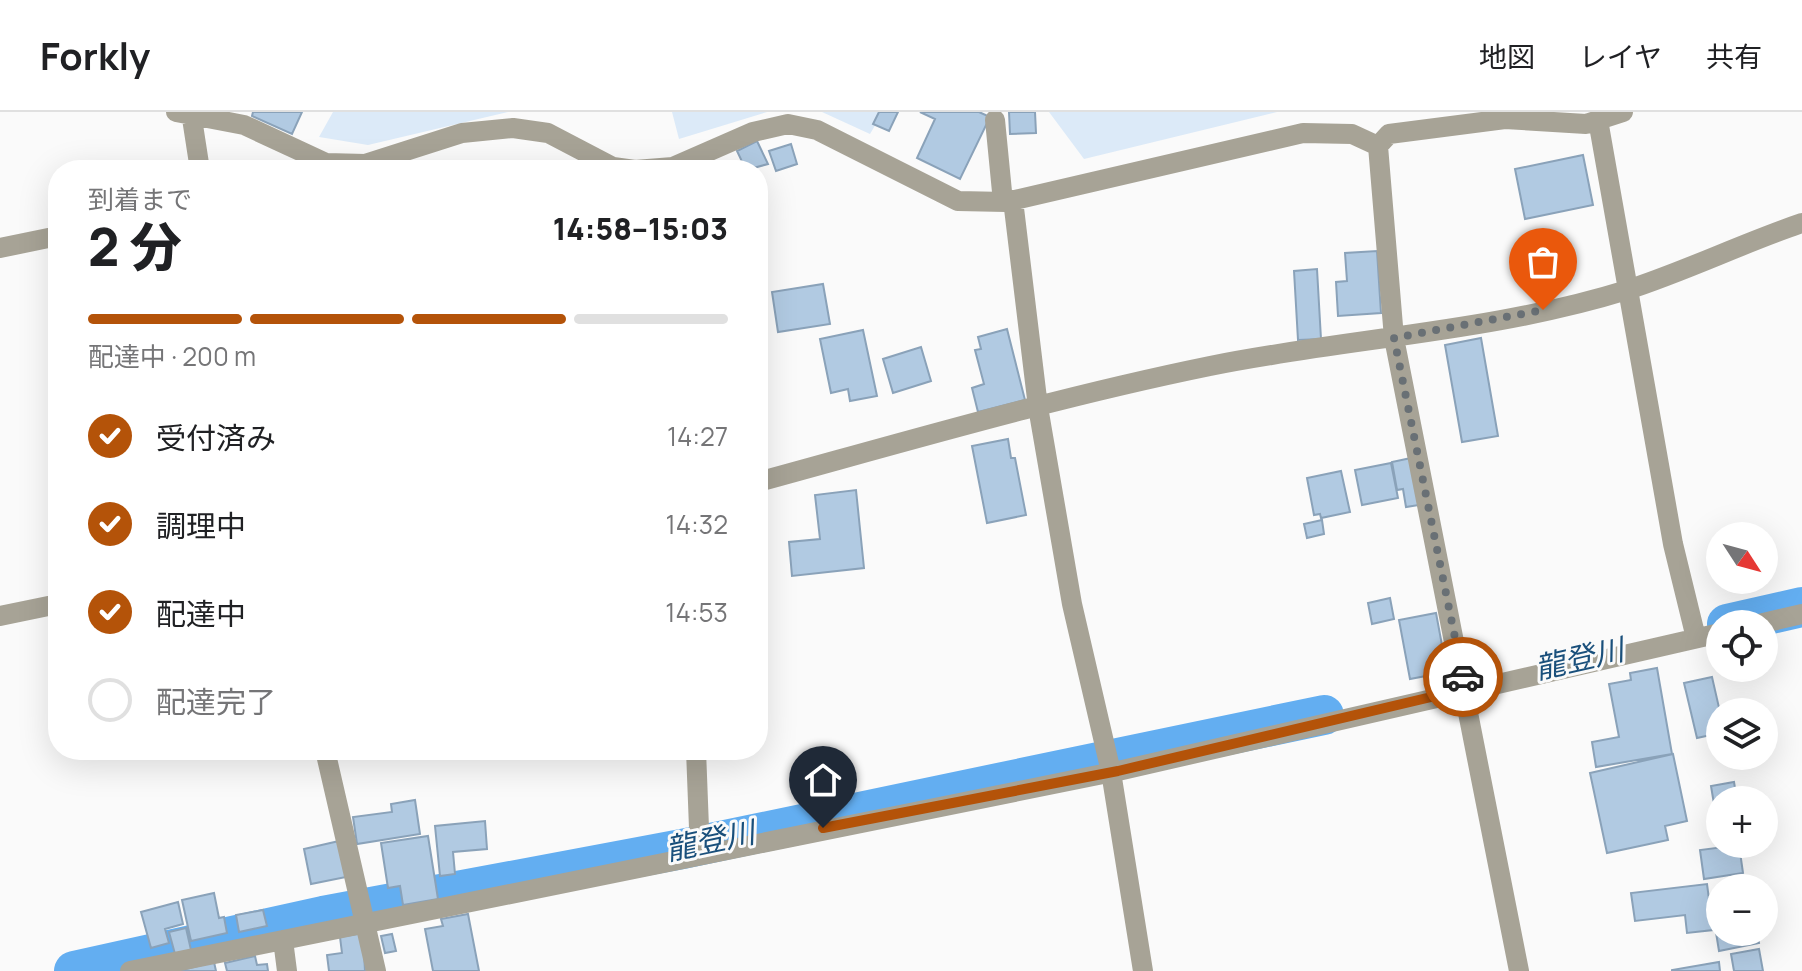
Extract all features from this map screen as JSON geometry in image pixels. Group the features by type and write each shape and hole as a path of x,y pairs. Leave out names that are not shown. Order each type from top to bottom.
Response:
{"street":[{"path":"1519,971 1394,338 1378,146 1389,134 1505,119 1586,124 1623,112"},
{"path":"197,160 185,113 209,115 244,125 320,160"},
{"path":"995,120 1038,407 1072,604 1111,772 1143,971"},
{"path":"1598,120 1675,549 1695,637"},
{"path":"689,160 753,132 788,124 817,130 958,201 1008,201 1303,133 1352,134 1378,146"},
{"path":"378,160 462,133 513,128 548,133 600,160"},
{"path":"768,479 1038,407 1211,366 1394,338 1543,310 1627,289 1802,223"},
{"path":"0,248 48,238"},
{"path":"0,616 48,606"},
{"path":"1778,620 1802,614"},
{"path":"130,971 1111,772 1706,635"},
{"path":"327,760 376,971"},
{"path":"696,760 700,854"},
{"path":"283,940 287,971"}],"shaded area":[{"path":"333,112 508,112 368,145 319,137"},
{"path":"672,112 767,112 679,139"},
{"path":"822,112 883,112 870,134"},
{"path":"1049,112 1277,112 1084,159"}],"building":[{"path":"253,112 302,112 292,134 252,116"},
{"path":"879,112 898,112 889,131 873,124"},
{"path":"920,112 979,112 990,117 960,179 917,158 935,119"},
{"path":"1009,112 1035,112 1036,133 1010,134"},
{"path":"757,141 766,160 741,160 737,151"},
{"path":"791,144 797,164 776,171 769,151"},
{"path":"1583,155 1593,205 1525,219 1515,169"},
{"path":"1377,251 1381,313 1338,316 1336,282 1347,281 1345,253"},
{"path":"1317,269 1321,339 1298,340 1294,271"},
{"path":"823,284 830,324 778,332 772,292"},
{"path":"1007,329 1025,400 978,412 972,388 984,384 975,350 981,349 978,337"},
{"path":"863,330 877,396 850,401 848,389 831,393 820,339"},
{"path":"1481,338 1498,436 1462,442 1445,345"},
{"path":"921,347 931,381 893,393 883,359"},
{"path":"1008,439 1011,458 1015,458 1026,515 987,523 972,446"},
{"path":"1411,458 1419,505 1406,507 1403,489 1397,490 1392,462"},
{"path":"1391,463 1398,498 1362,505 1355,470"},
{"path":"1341,471 1350,512 1321,518 1320,514 1314,515 1307,478"},
{"path":"856,490 864,568 792,576 789,542 820,539 815,495"},
{"path":"1322,520 1324,534 1307,538 1304,524"},
{"path":"1390,598 1394,619 1372,624 1368,603"},
{"path":"1436,613 1447,672 1410,679 1399,620"},
{"path":"1657,668 1672,754 1596,767 1592,742 1619,737 1609,684 1631,680 1630,673"},
{"path":"1706,678 1706,682 1713,682 1717,698 1706,698 1706,736 1697,738 1684,683"},
{"path":"1673,754 1687,821 1665,826 1668,840 1607,853 1590,773"},
{"path":"1734,782 1735,786 1711,786"},
{"path":"415,800 420,834 357,844 353,817 392,812 391,804"},
{"path":"485,821 487,849 453,852 455,874 440,876 435,826"},
{"path":"428,836 438,899 403,905 400,886 388,888 381,843"},
{"path":"339,841 346,877 311,884 304,849"},
{"path":"1706,849 1706,858 1741,858 1743,873 1706,874 1704,879 1700,850"},
{"path":"1706,884 1706,931 1687,933 1685,915 1635,921 1631,893"},
{"path":"214,893 219,918 224,917 227,933 191,941 182,900"},
{"path":"178,902 183,924 165,929 169,943 151,948 141,912"},
{"path":"263,910 267,926 239,932 236,915"},
{"path":"468,914 479,971 433,971 425,929 443,926 441,919"},
{"path":"186,928 191,950 175,954 169,932"},
{"path":"363,933 365,971 329,971 327,955 342,953 340,937"},
{"path":"392,934 396,951 385,953 381,936"},
{"path":"1718,946 1744,946 1719,951"},
{"path":"1759,949 1763,971 1734,971 1731,954"},
{"path":"255,956 257,965 267,964 268,971 227,971 225,963"},
{"path":"214,962 216,971 178,971"},
{"path":"1719,962 1720,971 1672,971 1672,970"}],"waterway":[{"name":"龍登川","path":"1778,612 1802,607"},
{"name":"龍登川","path":"74,971 323,916 682,849 1324,715"}],"way so far":[{"path":"1463,677 1394,338 1543,310"}],"route":[{"path":"823,828 1118,771 1465,689 1463,677"}]}
